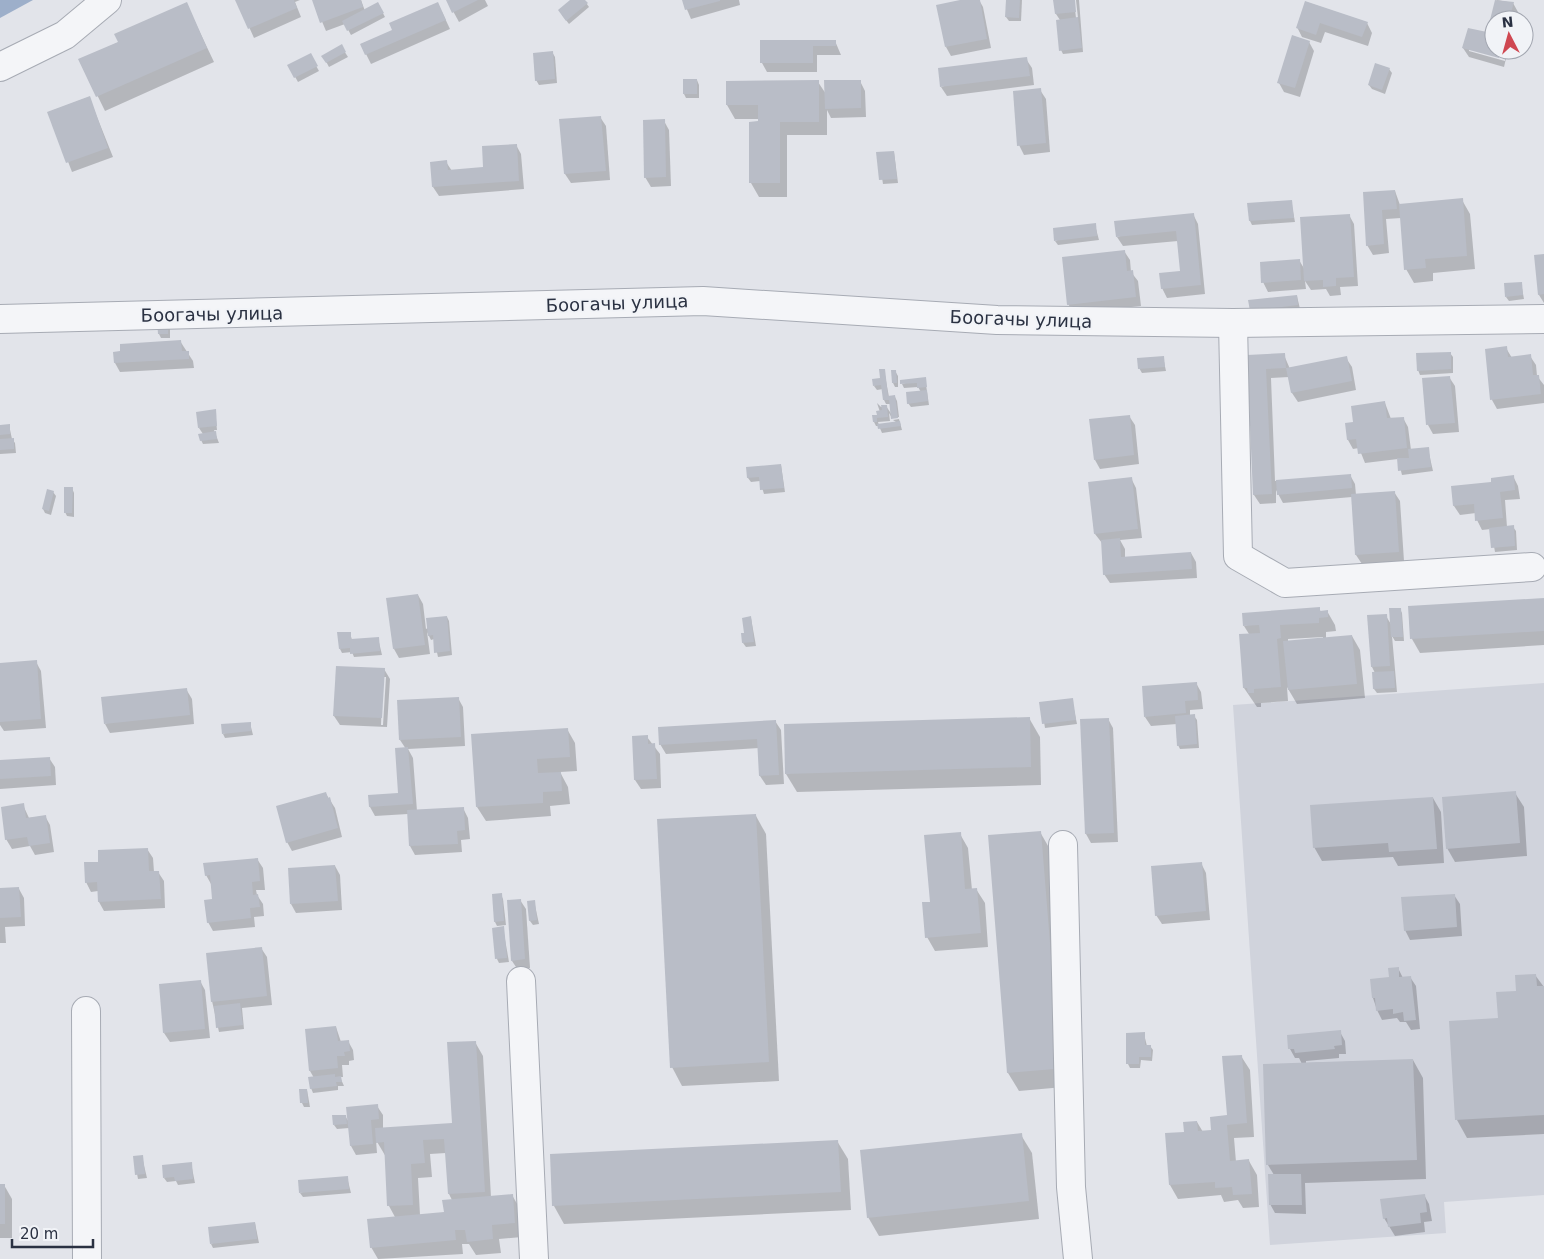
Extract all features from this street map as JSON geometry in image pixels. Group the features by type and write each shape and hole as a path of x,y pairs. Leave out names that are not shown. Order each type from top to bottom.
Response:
{"street":[{"path":"0,67 65,35 107,0"},
{"name":"Боогачы улица","path":"0,319 703,301 998,320 1233,324 1544,319"},
{"path":"1233,324 1238,556 1285,583 1532,567"},
{"path":"1063,845 1071,1187 1078,1259"},
{"path":"520,981 534,1259"},
{"path":"86,1011 87,1259"}],"shaded area":[{"path":"1544,683 1544,1195 1444,1202 1446,1233 1270,1245 1233,705"}],"water":[{"path":"0,0 33,0 0,18"}],"building":[{"path":"235,0 294,0 297,8 248,29"},
{"path":"312,0 361,0 363,7 320,23"},
{"path":"446,0 478,0 452,13"},
{"path":"570,0 585,0 588,3 566,21 558,10"},
{"path":"682,0 720,0 720,1 685,10"},
{"path":"960,0 980,0 987,39 945,47 936,5"},
{"path":"1006,0 1020,0 1019,18 1005,17"},
{"path":"1053,0 1075,0 1076,12 1055,14"},
{"path":"1495,0 1514,2 1512,10 1492,10"},
{"path":"1305,1 1368,22 1362,37 1320,23 1316,35 1296,28"},
{"path":"187,2 207,48 96,97 78,59 118,42 114,34"},
{"path":"378,2 384,13 347,31 342,21"},
{"path":"438,2 446,20 365,55 360,44 392,30 389,23"},
{"path":"1078,17 1082,48 1059,51 1056,20"},
{"path":"1468,28 1484,31 1484,54 1462,48"},
{"path":"1292,35 1310,41 1295,88 1277,83"},
{"path":"760,40 836,40 836,46 813,46 813,63 760,63"},
{"path":"342,44 346,52 326,63 321,56"},
{"path":"553,51 555,79 535,81 533,53"},
{"path":"311,53 318,66 294,78 287,65"},
{"path":"1027,57 1030,76 940,87 938,68"},
{"path":"1375,63 1390,68 1382,90 1368,85"},
{"path":"683,79 697,79 697,94 683,94"},
{"path":"819,80 819,122 780,122 780,183 749,183 749,122 758,121 758,105 726,105 726,81"},
{"path":"824,80 861,80 861,108 825,109"},
{"path":"1041,88 1046,143 1017,146 1013,91"},
{"path":"90,96 108,148 66,163 47,112"},
{"path":"601,116 606,171 564,174 559,119"},
{"path":"665,119 666,177 644,178 643,120"},
{"path":"517,144 519,181 432,187 430,162 447,160 448,170 483,167 482,146"},
{"path":"894,151 897,179 879,180 876,152"},
{"path":"1395,190 1397,209 1382,210 1384,244 1366,246 1363,192"},
{"path":"1463,198 1467,256 1425,259 1426,268 1404,270 1399,204"},
{"path":"1292,200 1294,218 1249,221 1247,203"},
{"path":"1194,213 1201,285 1161,289 1159,273 1180,271 1176,231 1116,237 1114,221"},
{"path":"1350,214 1354,277 1336,278 1336,286 1323,287 1323,280 1304,281 1300,217"},
{"path":"1096,223 1097,236 1054,241 1053,228"},
{"path":"1125,250 1127,271 1133,270 1136,297 1067,305 1062,257"},
{"path":"1544,254 1544,294 1538,295 1534,255"},
{"path":"1300,259 1301,280 1261,283 1260,262"},
{"path":"1522,282 1523,295 1505,297 1504,283"},
{"path":"1297,295 1298,305 1250,311 1248,300"},
{"path":"157,321 168,321 168,334 158,334"},
{"path":"181,340 182,351 189,351 189,359 114,363 113,352 120,351 120,344"},
{"path":"1507,346 1508,357 1531,354 1533,375 1539,375 1541,394 1490,400 1485,349"},
{"path":"1451,352 1451,369 1417,371 1416,353"},
{"path":"1285,353 1286,368 1266,369 1272,494 1253,495 1247,355"},
{"path":"1164,356 1165,367 1138,369 1137,358"},
{"path":"1347,356 1352,381 1291,393 1286,368"},
{"path":"879,369 885,369 888,396 895,395 898,418 891,419 889,400 883,400 881,385 873,386 872,379 880,378"},
{"path":"891,370 896,370 897,383 892,383"},
{"path":"1450,376 1455,423 1426,425 1422,378"},
{"path":"926,377 927,387 917,388 917,383 900,384 900,380"},
{"path":"927,390 928,401 907,404 906,392"},
{"path":"1385,401 1387,418 1404,417 1407,448 1358,454 1356,439 1347,440 1345,423 1353,422 1351,406"},
{"path":"881,405 887,405 888,417 877,418 877,422 873,422 872,415 877,415 876,411 882,410"},
{"path":"216,409 217,426 198,428 196,412"},
{"path":"1130,415 1134,455 1094,460 1089,419"},
{"path":"900,421 901,426 878,429 877,424"},
{"path":"10,424 10,434 0,435 0,425"},
{"path":"216,431 217,439 200,441 198,434"},
{"path":"14,438 14,449 0,450 0,439"},
{"path":"1429,447 1431,467 1398,471 1397,458 1409,458 1408,449"},
{"path":"781,464 784,488 760,490 759,477 747,478 746,467"},
{"path":"1351,474 1352,488 1277,495 1276,480"},
{"path":"1514,475 1515,490 1500,492 1503,518 1475,521 1474,504 1453,506 1451,486 1491,482 1491,478"},
{"path":"1132,477 1138,529 1094,534 1088,482"},
{"path":"64,487 73,487 72,513 64,513"},
{"path":"47,489 54,491 49,511 42,509"},
{"path":"1395,491 1399,552 1355,555 1351,494"},
{"path":"1514,525 1515,546 1491,548 1489,528"},
{"path":"1120,538 1121,557 1191,552 1192,569 1103,575 1101,540"},
{"path":"418,594 425,645 393,649 386,598"},
{"path":"1544,598 1544,631 1410,639 1408,606"},
{"path":"1320,607 1320,611 1328,610 1328,617 1319,618 1319,623 1280,625 1281,638 1277,639 1281,687 1254,689 1254,693 1248,693 1247,688 1243,688 1239,634 1260,633 1259,625 1243,626 1242,613"},
{"path":"1389,608 1401,608 1403,637 1391,637"},
{"path":"1387,614 1390,666 1371,667 1367,615"},
{"path":"447,616 450,651 434,653 433,635 428,636 426,618"},
{"path":"751,616 754,642 742,643 741,633 744,633 742,618"},
{"path":"337,632 351,632 351,639 379,637 380,651 350,654 350,648 339,649"},
{"path":"1352,635 1357,684 1288,690 1283,641"},
{"path":"37,660 41,719 0,722 0,663"},
{"path":"336,666 385,668 382,718 333,716"},
{"path":"1394,671 1395,688 1373,689 1372,672"},
{"path":"1197,682 1198,700 1185,701 1186,713 1144,717 1142,686"},
{"path":"187,688 190,715 104,724 101,697"},
{"path":"459,697 461,737 399,740 397,700"},
{"path":"1073,698 1076,720 1042,724 1039,702"},
{"path":"1195,714 1197,744 1177,746 1175,716"},
{"path":"1030,717 1031,767 785,774 784,724"},
{"path":"1109,718 1114,833 1085,834 1080,719"},
{"path":"776,720 779,775 759,776 757,739 659,745 658,727"},
{"path":"251,722 251,731 222,734 221,724"},
{"path":"568,728 570,757 537,759 538,773 561,772 562,791 543,792 543,803 476,807 471,734"},
{"path":"648,735 648,744 655,743 657,779 634,780 632,736"},
{"path":"408,747 413,804 369,807 368,795 398,793 395,748"},
{"path":"50,757 51,776 0,779 0,760"},
{"path":"1516,791 1520,843 1446,849 1442,797"},
{"path":"326,792 328,798 330,797 338,828 286,843 276,806"},
{"path":"1433,797 1437,849 1389,852 1388,843 1313,848 1310,805"},
{"path":"24,803 26,818 46,815 50,843 29,846 27,837 5,840 1,807"},
{"path":"464,807 465,830 457,831 458,844 409,846 407,810"},
{"path":"756,814 769,1062 670,1068 657,819"},
{"path":"1041,831 1053,980 1064,1015 1052,1016 1053,1023 1065,1022 1068,1055 1053,1057 1054,1069 1007,1073 988,835"},
{"path":"961,832 965,889 977,888 981,933 925,938 922,902 930,902 924,835"},
{"path":"148,848 149,871 159,871 161,899 98,902 97,882 85,883 84,862 98,862 98,850"},
{"path":"258,858 260,881 252,882 253,895 258,894 260,907 250,908 251,918 207,923 204,900 212,899 210,875 205,876 203,863"},
{"path":"1202,862 1206,911 1155,916 1151,866"},
{"path":"335,865 338,901 290,904 288,868"},
{"path":"19,887 21,917 0,918 0,888"},
{"path":"502,893 504,921 494,922 492,894"},
{"path":"1455,894 1457,927 1404,931 1401,897"},
{"path":"521,899 525,959 511,961 507,900"},
{"path":"535,900 537,920 529,921 527,901"},
{"path":"504,926 507,958 495,959 492,928"},
{"path":"262,947 267,996 211,1002 206,953"},
{"path":"1399,967 1399,977 1411,976 1416,1020 1404,1021 1403,1012 1393,1014 1393,1009 1376,1011 1375,998 1372,998 1370,979 1389,977 1388,968"},
{"path":"1536,974 1537,986 1544,986 1544,1115 1455,1120 1449,1021 1498,1018 1496,992 1516,991 1515,975"},
{"path":"201,980 205,1029 163,1033 159,984"},
{"path":"240,1003 243,1025 216,1028 214,1006"},
{"path":"336,1026 338,1041 349,1040 350,1051 344,1052 345,1056 337,1056 338,1068 309,1071 305,1029"},
{"path":"1341,1030 1342,1045 1334,1046 1335,1049 1295,1053 1294,1049 1288,1049 1287,1035"},
{"path":"1145,1032 1145,1045 1151,1045 1151,1057 1139,1057 1139,1064 1126,1064 1126,1033"},
{"path":"476,1041 485,1192 448,1194 444,1139 423,1140 425,1163 411,1164 413,1205 387,1206 384,1142 376,1143 375,1128 452,1123 447,1042"},
{"path":"1242,1055 1247,1123 1227,1125 1230,1161 1249,1159 1252,1194 1233,1195 1232,1187 1215,1188 1215,1182 1169,1185 1165,1133 1184,1132 1183,1122 1197,1121 1198,1131 1211,1130 1210,1117 1227,1115 1222,1056"},
{"path":"1413,1059 1417,1160 1266,1165 1263,1064"},
{"path":"335,1074 335,1077 341,1076 342,1082 336,1082 337,1086 310,1089 308,1077"},
{"path":"299,1089 307,1089 308,1103 300,1103"},
{"path":"378,1104 379,1119 371,1120 373,1144 350,1146 346,1107"},
{"path":"332,1115 346,1115 347,1124 333,1125"},
{"path":"1022,1133 1029,1201 867,1218 860,1150"},
{"path":"838,1140 841,1192 552,1206 550,1154"},
{"path":"143,1155 145,1174 135,1175 133,1156"},
{"path":"192,1162 193,1179 175,1181 174,1177 163,1178 162,1165"},
{"path":"1268,1174 1301,1174 1302,1205 1269,1205"},
{"path":"348,1176 349,1189 299,1193 298,1180"},
{"path":"0,1184 5,1184 5,1224 0,1224"},
{"path":"513,1194 515,1223 492,1225 493,1239 467,1242 465,1230 455,1230 456,1240 370,1248 367,1219 444,1212 442,1200"},
{"path":"1425,1194 1427,1212 1420,1213 1421,1223 1388,1227 1387,1218 1383,1219 1380,1199"},
{"path":"255,1222 257,1239 210,1244 208,1227"}]}
